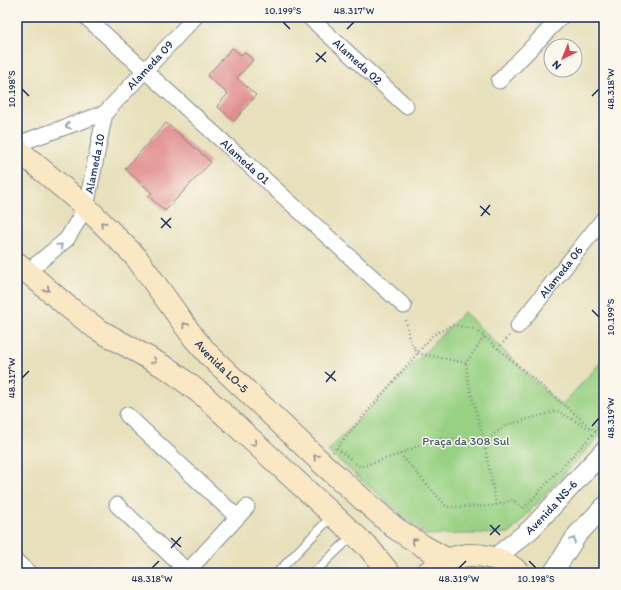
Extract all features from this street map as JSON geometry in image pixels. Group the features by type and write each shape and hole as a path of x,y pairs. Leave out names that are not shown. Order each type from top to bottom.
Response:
{"main road":[{"name":"Avenida LO-5","path":"17,149 86,207 136,257 208,355 330,456 395,528 448,560"},
{"path":"20,270 97,329 170,370 204,396 368,548 389,573"},
{"path":"427,573 448,560 464,556 479,555 495,558 515,568 519,573"}],"street":[{"name":"Alameda 01","path":"86,17 404,306"},
{"name":"Alameda 09","path":"105,113 195,17"},
{"name":"Alameda 02","path":"309,17 406,106"},
{"path":"499,81 561,17"},
{"name":"Alameda 10","path":"17,144 105,113"},
{"name":"Alameda 10","path":"20,270 67,239 86,207 105,113"},
{"name":"Alameda 06","path":"518,326 604,218"},
{"path":"117,505 186,572 242,512 127,415"},
{"name":"Avenida NS-6","path":"495,558 531,529 604,451"},
{"path":"553,573 577,535 604,507"},
{"path":"17,562 30,573"}],"lane":[{"path":"278,573 333,515"},
{"path":"314,573 353,534"}],"path":[{"path":"404,306 409,338 417,353"},
{"path":"452,325 475,329 596,432 557,411 507,425 484,441 434,438 400,454 360,467 330,456 432,335 452,325"},
{"path":"484,337 466,363 468,380 484,441 496,505"},
{"path":"417,353 466,363"},
{"path":"400,454 447,507 492,506 513,500 523,509 604,422"}],"green space":[{"name":"Praça da 308 Sul","path":"464,312 561,406 604,359 604,431 510,533 425,535 328,451"}],"building":[{"path":"232,48 241,55 244,52 253,60 237,78 256,95 234,121 217,106 228,94 207,76"},
{"path":"166,123 211,162 165,211 148,196 152,193 125,169"}]}
